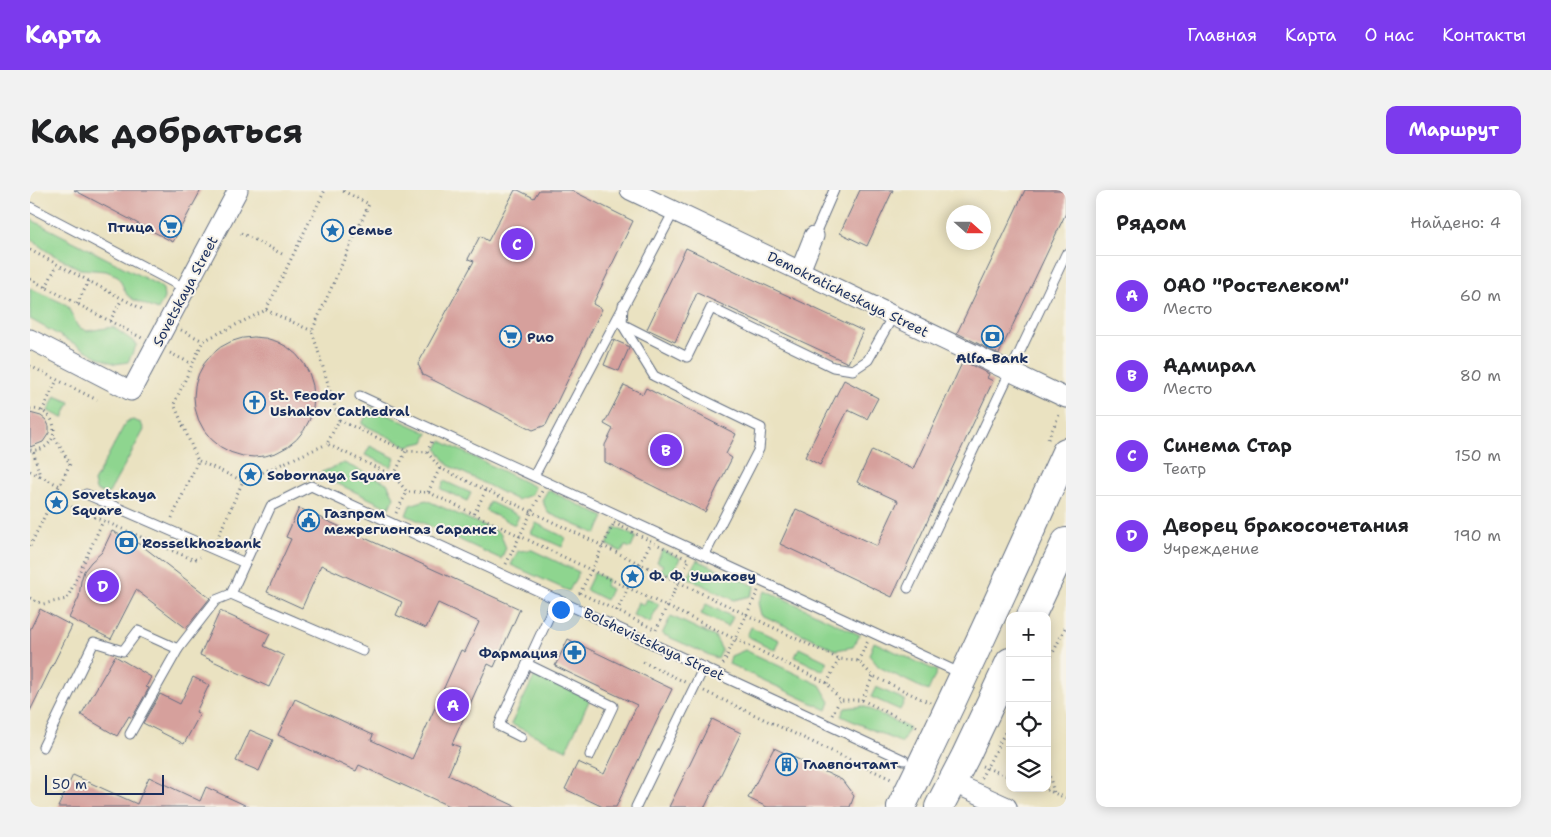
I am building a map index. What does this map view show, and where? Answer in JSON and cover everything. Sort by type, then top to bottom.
[{"type":"main road","points":[[909,781],[934,740],[1066,452]]},
{"type":"main road","points":[[1033,612],[1066,542]]},
{"type":"main road","points":[[939,807],[963,787],[1006,673]]},
{"type":"main road","name":"Bolshevistskaya Street","points":[[909,781],[963,787]]},
{"type":"street","name":"Sovetskaya Street","points":[[30,339],[131,391],[238,190]]},
{"type":"street","name":"Demokraticheskaya Street","points":[[630,190],[1066,398]]},
{"type":"street","points":[[800,271],[814,236]]},
{"type":"street","name":"Bolshevistskaya Street","points":[[963,787],[1007,807]]},
{"type":"lane","points":[[814,236],[834,190]]},
{"type":"lane","points":[[30,207],[186,289]]},
{"type":"lane","points":[[534,476],[674,211]]},
{"type":"lane","points":[[908,588],[1066,254]]},
{"type":"lane","points":[[623,305],[622,324],[654,376],[761,428],[759,449],[705,554]]},
{"type":"lane","points":[[622,324],[687,357],[711,308],[833,367],[853,370],[868,360],[892,316]]},
{"type":"lane","points":[[360,396],[965,675]]},
{"type":"lane","name":"Bolshevistskaya Street","points":[[244,563],[271,506],[311,486],[827,724],[909,781]]},
{"type":"lane","points":[[86,494],[244,563],[232,594]]},
{"type":"lane","points":[[130,734],[178,649],[216,600],[232,594],[363,651]]},
{"type":"lane","points":[[521,737],[499,726],[557,599]]},
{"type":"lane","points":[[42,747],[94,642],[123,651],[138,631],[178,649]]},
{"type":"lane","points":[[527,664],[613,706],[590,755]]},
{"type":"lane","points":[[636,807],[704,667]]},
{"type":"path","points":[[244,481],[198,461],[174,404],[203,340],[266,310],[325,190]]},
{"type":"path","points":[[53,499],[194,560],[212,549],[244,481],[327,444],[338,420],[312,331],[370,204],[341,190]]},
{"type":"path","points":[[241,233],[284,255]]},
{"type":"path","points":[[30,250],[144,310]]},
{"type":"path","points":[[46,287],[57,265]]},
{"type":"path","points":[[30,279],[192,364]]},
{"type":"path","points":[[77,304],[89,281]]},
{"type":"path","points":[[110,321],[122,299]]},
{"type":"path","points":[[266,310],[312,331]]},
{"type":"path","points":[[179,329],[203,340]]},
{"type":"path","points":[[30,366],[97,400]]},
{"type":"path","points":[[30,372],[37,370]]},
{"type":"path","points":[[42,411],[58,380]]},
{"type":"path","points":[[30,409],[42,411],[51,419],[54,425],[53,437],[50,442],[45,447],[32,450],[40,476]]},
{"type":"path","points":[[338,420],[406,451],[427,452],[440,468],[839,659],[858,661],[873,676],[931,703]]},
{"type":"path","points":[[30,546],[70,464],[53,437]]},
{"type":"path","points":[[327,444],[394,476],[407,492]]},
{"type":"path","points":[[394,476],[406,451]]},
{"type":"path","points":[[159,545],[198,461]]},
{"type":"path","points":[[428,492],[440,468]]},
{"type":"path","points":[[30,470],[60,486]]},
{"type":"path","points":[[502,574],[546,481]]},
{"type":"path","points":[[474,514],[486,490]]},
{"type":"path","points":[[407,492],[428,492],[667,606],[827,683],[840,700]]},
{"type":"path","points":[[392,523],[407,492]]},
{"type":"path","points":[[30,598],[43,604],[67,599],[103,521]]},
{"type":"path","points":[[614,523],[651,541],[689,560],[656,630],[580,593],[614,523]]},
{"type":"path","points":[[640,564],[651,541]]},
{"type":"path","points":[[718,674],[763,581]]},
{"type":"path","points":[[617,611],[628,588]]},
{"type":"path","points":[[1051,657],[1066,626]]},
{"type":"path","points":[[858,661],[872,632]]},
{"type":"path","points":[[827,683],[839,659]]},
{"type":"path","points":[[643,662],[695,687],[909,781]]},
{"type":"path","points":[[862,700],[873,676]]},
{"type":"path","points":[[827,724],[840,700]]},
{"type":"path","points":[[840,700],[862,700],[919,728],[934,740]]},
{"type":"path","points":[[963,787],[1006,728]]},
{"type":"path","points":[[1051,782],[1054,793]]},
{"type":"path","points":[[1051,792],[1066,798]]},
{"type":"green space","points":[[30,219],[158,285],[163,289],[164,298],[158,310],[127,295],[118,276],[106,271],[80,269],[48,252],[30,239]]},
{"type":"green space","points":[[30,288],[67,305],[78,327],[87,331],[113,327],[137,344],[128,362],[115,364],[98,357],[30,319]]},
{"type":"green space","points":[[55,396],[70,402],[63,418],[48,411]]},
{"type":"green space","points":[[370,407],[428,433],[424,442],[407,446],[362,424]]},
{"type":"green space","points":[[133,420],[141,423],[144,430],[109,493],[105,494],[96,490],[94,482],[126,422]]},
{"type":"green space","points":[[441,441],[535,487],[531,495],[517,500],[448,465],[437,449]]},
{"type":"green space","points":[[370,446],[395,458],[391,467],[365,455]]},
{"type":"green space","points":[[344,463],[387,483],[394,497],[389,508],[317,474]]},
{"type":"green space","points":[[444,481],[471,493],[467,501],[441,489]]},
{"type":"green space","points":[[548,490],[604,517],[596,534],[548,513],[542,500]]},
{"type":"green space","points":[[426,500],[500,533],[506,548],[501,559],[406,515],[410,505]]},
{"type":"green space","points":[[490,502],[519,516],[515,525],[486,511]]},
{"type":"green space","points":[[536,523],[566,538],[562,547],[531,533]]},
{"type":"green space","points":[[615,527],[636,537],[631,548],[625,546],[622,552],[607,545]]},
{"type":"green space","points":[[532,550],[579,572],[569,591],[511,565],[518,551]]},
{"type":"green space","points":[[662,550],[680,558],[672,576],[660,570],[663,565],[657,562]]},
{"type":"green space","points":[[697,560],[755,586],[750,596],[734,600],[688,578]]},
{"type":"green space","points":[[594,573],[608,580],[605,586],[611,589],[606,600],[586,590]]},
{"type":"green space","points":[[766,590],[860,635],[853,647],[836,650],[762,615],[759,603]]},
{"type":"green space","points":[[647,599],[659,604],[650,623],[633,615],[638,602],[644,605]]},
{"type":"green space","points":[[706,604],[733,617],[728,627],[701,614]]},
{"type":"green space","points":[[671,616],[715,637],[722,650],[718,659],[662,634]]},
{"type":"green space","points":[[751,627],[779,640],[775,650],[747,636]]},
{"type":"green space","points":[[874,642],[937,671],[928,691],[879,667],[869,655]]},
{"type":"green space","points":[[799,648],[828,662],[823,671],[795,657]]},
{"type":"green space","points":[[745,650],[820,685],[830,702],[827,710],[729,664],[731,656]]},
{"type":"green space","points":[[536,673],[590,699],[566,750],[511,724]]},
{"type":"green space","points":[[876,687],[905,700],[900,710],[871,697]]},
{"type":"green space","points":[[863,706],[909,728],[902,743],[841,716],[845,708]]},
{"type":"building","points":[[74,190],[201,190],[173,242]]},
{"type":"building","name":"Рио","points":[[515,190],[534,198],[539,190],[571,190],[633,221],[593,304],[602,309],[546,425],[533,430],[423,375],[418,364],[474,261],[468,259],[480,236],[488,241]]},
{"type":"building","points":[[860,190],[893,190],[867,246],[840,233]]},
{"type":"building","points":[[1025,190],[1066,190],[1066,213],[999,354],[957,333]]},
{"type":"building","points":[[686,248],[863,331],[848,363],[697,293],[675,342],[647,329]]},
{"type":"building","name":"St. Feodor Ushakov Cathedral","points":[[254,337],[266,338],[277,342],[287,347],[296,355],[304,364],[309,374],[313,385],[313,409],[309,420],[304,430],[296,439],[287,447],[277,452],[266,456],[254,457],[242,456],[231,452],[221,447],[212,439],[204,430],[199,420],[195,409],[194,397],[195,385],[199,374],[204,364],[212,355],[221,347],[231,342],[242,338]]},
{"type":"building","points":[[614,340],[629,348],[619,371],[604,365]]},
{"type":"building","points":[[963,361],[989,374],[987,378],[993,381],[892,597],[780,544],[796,509],[877,546],[898,501],[857,482],[872,450],[913,469]]},
{"type":"building","points":[[844,380],[878,398],[867,419],[848,410],[820,465],[805,457]]},
{"type":"building","points":[[624,385],[643,394],[646,388],[736,434],[726,454],[732,458],[705,512],[605,462],[605,445],[613,429],[604,424]]},
{"type":"building","points":[[30,413],[41,416],[46,420],[49,426],[49,433],[43,442],[30,447]]},
{"type":"building","points":[[299,508],[520,609],[494,667],[488,664],[452,744],[460,747],[448,775],[517,807],[451,807],[359,765],[356,771],[278,735],[295,699],[373,735],[371,740],[412,759],[461,650],[465,652],[479,622],[438,603],[426,628],[396,615],[402,602],[321,565],[302,608],[267,592],[291,539],[286,537]]},
{"type":"building","points":[[112,531],[141,545],[210,598],[186,628],[136,590],[111,639],[69,618],[79,597],[84,571],[102,552]]},
{"type":"building","points":[[40,609],[72,626],[30,711],[30,630]]},
{"type":"building","points":[[220,611],[270,634],[264,646],[284,656],[269,687],[200,655]]},
{"type":"building","points":[[568,639],[672,689],[616,807],[603,807],[565,789],[578,762],[604,774],[637,705],[555,666]]},
{"type":"building","points":[[115,656],[151,677],[146,687],[149,688],[132,718],[129,716],[117,736],[81,715]]},
{"type":"building","points":[[193,677],[209,685],[196,712],[200,714],[184,744],[143,723],[160,694],[180,704]]},
{"type":"building","points":[[712,719],[741,733],[705,807],[669,807]]},
{"type":"building","points":[[250,730],[273,740],[259,771],[236,761]]},
{"type":"building","name":"Главпочтамт","points":[[774,748],[842,780],[854,796],[850,807],[767,807],[748,798]]},
{"type":"building","points":[[73,775],[137,804],[149,777],[200,801],[206,787],[249,807],[58,807]]},
{"type":"place","name":"Птица","points":[[170,227]]},
{"type":"place","name":"Семье","points":[[332,230]]},
{"type":"place","name":"Синема Стар","points":[[517,244]]},
{"type":"place","name":"Alfa-Bank","points":[[992,336]]},
{"type":"place","name":"Рио","points":[[511,337]]},
{"type":"place","name":"St. Feodor Ushakov Cathedral","points":[[254,403]]},
{"type":"place","name":"Адмирал","points":[[666,450]]},
{"type":"place","name":"Sobornaya Square","points":[[251,475]]},
{"type":"place","name":"Sovetskaya Square","points":[[56,502]]},
{"type":"place","name":"Газпром межрегионгаз Саранск","points":[[308,521]]},
{"type":"place","name":"Rosselkhozbank","points":[[126,543]]},
{"type":"place","name":"Ф. Ф. Ушакову","points":[[633,576]]},
{"type":"place","name":"Дворец бракосочетания","points":[[103,586]]},
{"type":"place","name":"Фармация","points":[[574,653]]},
{"type":"place","name":"ОАО \"Ростелеком\"","points":[[453,705]]},
{"type":"place","name":"Главпочтамт","points":[[787,764]]}]
